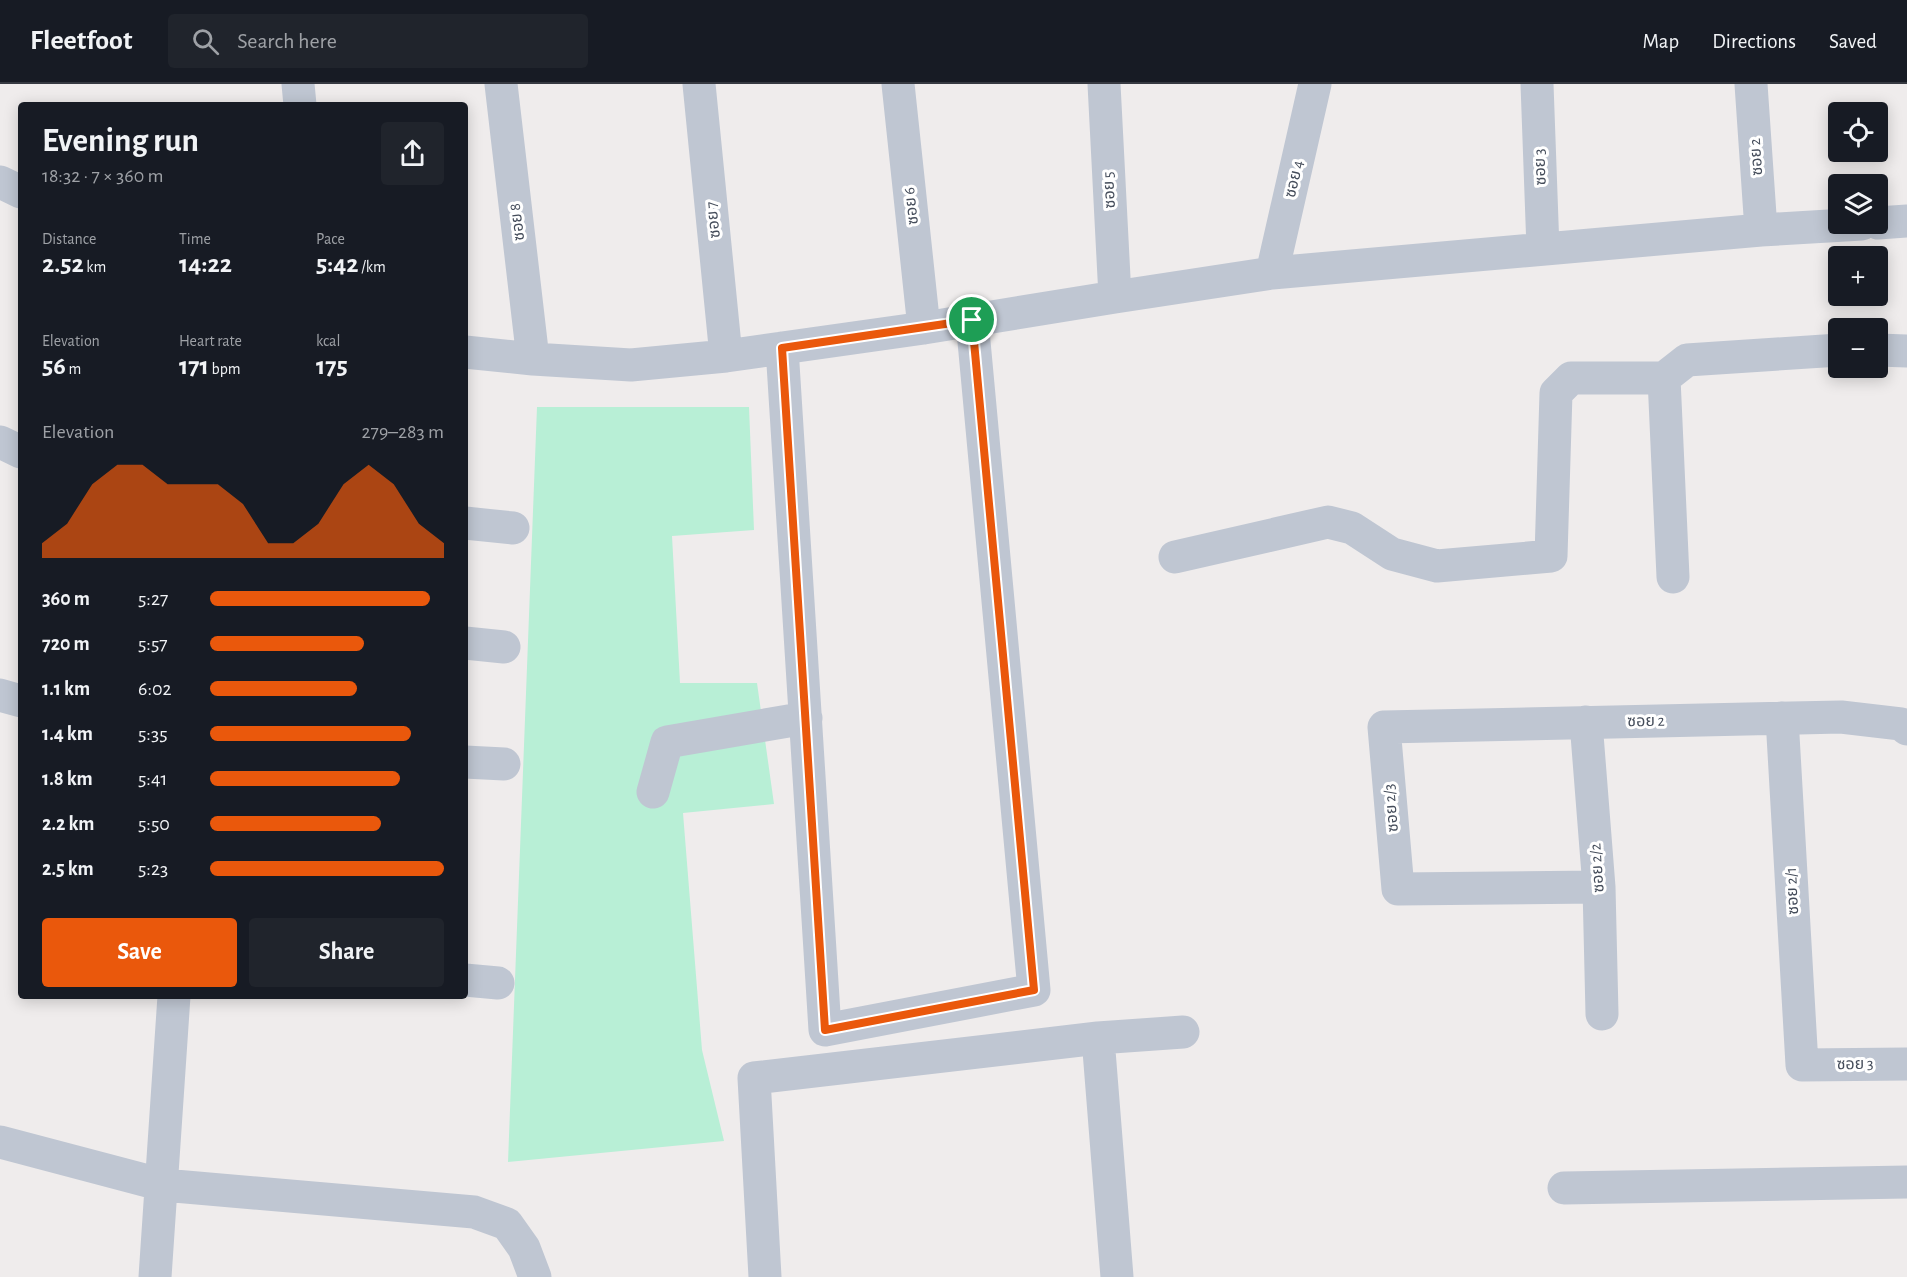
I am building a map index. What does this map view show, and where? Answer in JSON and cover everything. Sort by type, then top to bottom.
[{"type":"street","points":[[298,84],[300,102]]},
{"type":"street","name":"ซอย 8","points":[[501,84],[533,359]]},
{"type":"street","name":"ซอย 7","points":[[699,84],[726,356]]},
{"type":"street","name":"ซอย 6","points":[[898,84],[924,328]]},
{"type":"street","name":"ซอย 5","points":[[1104,84],[1115,297]]},
{"type":"street","name":"ซอย 4","points":[[1272,273],[1315,84]]},
{"type":"street","name":"ซอย 3","points":[[1537,84],[1543,249]]},
{"type":"street","name":"ซอย 2","points":[[1751,84],[1761,230]]},
{"type":"street","points":[[0,182],[18,191]]},
{"type":"street","points":[[1888,222],[1907,221]]},
{"type":"street","points":[[468,352],[631,365],[726,356],[924,328],[1272,273],[1828,226]]},
{"type":"street","points":[[782,348],[825,1030],[1034,990],[972,320]]},
{"type":"street","points":[[1888,350],[1907,351]]},
{"type":"street","points":[[1175,557],[1328,522],[1352,528],[1392,554],[1437,566],[1551,556],[1556,393],[1571,378],[1664,378],[1687,360],[1828,351]]},
{"type":"street","points":[[1664,378],[1673,577]]},
{"type":"street","points":[[0,442],[18,451]]},
{"type":"street","points":[[468,523],[513,528]]},
{"type":"street","points":[[468,643],[504,647]]},
{"type":"street","points":[[0,695],[18,700]]},
{"type":"street","name":"ซอย 2","points":[[1384,727],[1841,717],[1901,724],[1907,729]]},
{"type":"street","points":[[653,792],[668,742],[806,718]]},
{"type":"street","name":"ซอย 2/1","points":[[1782,718],[1802,1065]]},
{"type":"street","name":"ซอย 2/2","points":[[1586,722],[1599,887],[1602,1014]]},
{"type":"street","name":"ซอย 2/3","points":[[1384,727],[1398,889],[1599,887]]},
{"type":"street","points":[[468,762],[504,764]]},
{"type":"street","points":[[468,980],[498,983]]},
{"type":"street","points":[[155,1277],[174,999]]},
{"type":"street","points":[[765,1277],[754,1078],[1098,1038],[1183,1032]]},
{"type":"street","points":[[1098,1038],[1118,1277]]},
{"type":"street","name":"ซอย 3","points":[[1802,1065],[1907,1064]]},
{"type":"street","points":[[0,1143],[163,1185],[474,1212],[507,1224],[524,1248],[535,1277]]},
{"type":"street","points":[[1564,1188],[1907,1182]]},
{"type":"green space","points":[[537,407],[749,407],[754,530],[672,536],[680,683],[757,683],[774,804],[683,813],[702,1050],[724,1141],[508,1162]]},
{"type":"route","points":[[972,320],[1034,990],[825,1030],[782,348],[972,320]]}]
